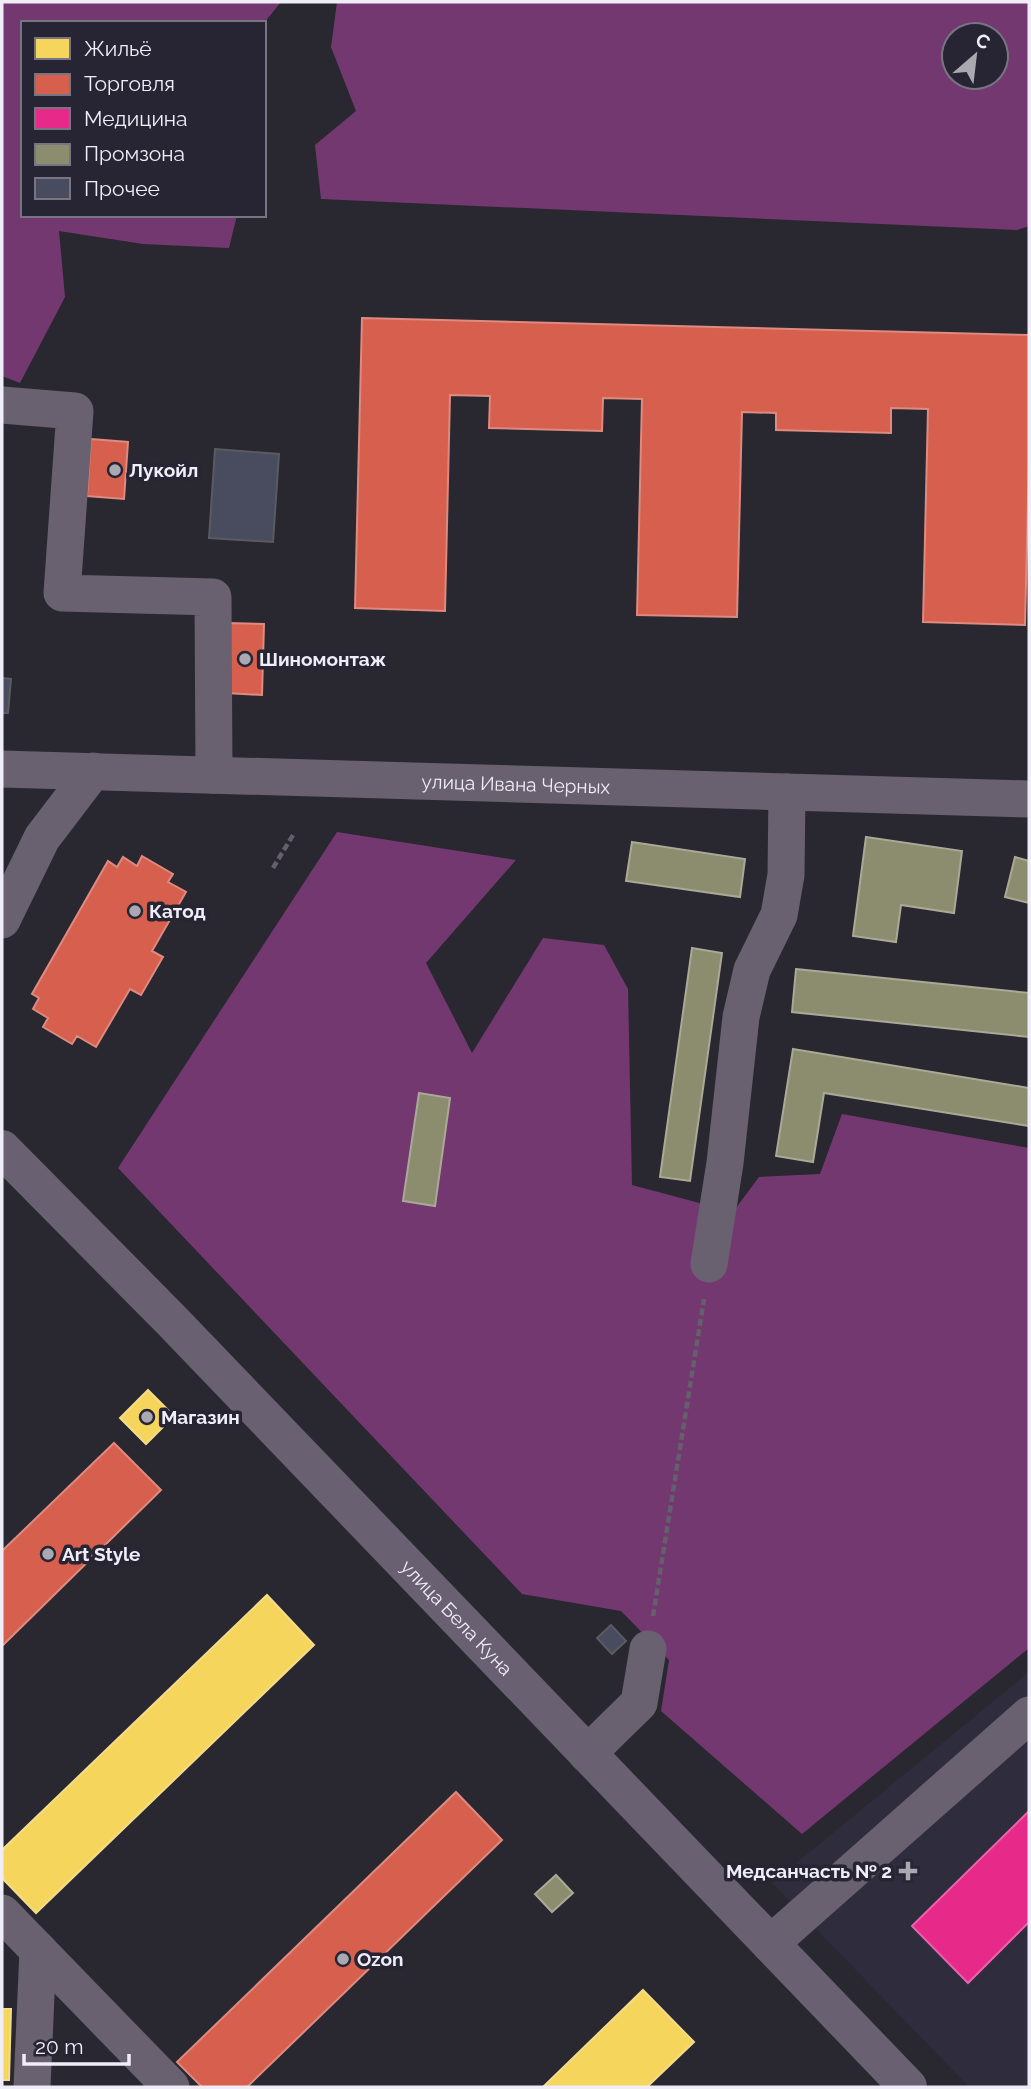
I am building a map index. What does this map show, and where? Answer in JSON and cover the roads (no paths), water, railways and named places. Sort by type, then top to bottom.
[{"type":"main road","name":"улица Бела Куна","points":[[2,1149],[908,2087]]},
{"type":"street","points":[[2,405],[75,411],[62,593],[212,597],[214,775]]},
{"type":"street","name":"улица Ивана Черных","points":[[2,769],[1029,799]]},
{"type":"street","points":[[2,920],[42,838],[93,771]]},
{"type":"street","points":[[709,1264],[725,1163],[741,1017],[752,970],[779,915],[786,875],[787,792]]},
{"type":"street","points":[[587,1754],[639,1703],[648,1649]]},
{"type":"street","points":[[770,1944],[1029,1715]]},
{"type":"street","points":[[2,1913],[171,2087]]},
{"type":"street","points":[[32,2087],[38,1950]]},
{"type":"place","name":"Лукойл","points":[[115,470]]},
{"type":"place","name":"Шиномонтаж","points":[[245,659]]},
{"type":"place","name":"Катод","points":[[135,911]]},
{"type":"place","name":"Магазин","points":[[147,1417]]},
{"type":"place","name":"Art Style","points":[[48,1554]]},
{"type":"place","name":"Медсанчасть № 2","points":[[908,1871]]},
{"type":"place","name":"Ozon","points":[[343,1959]]}]
